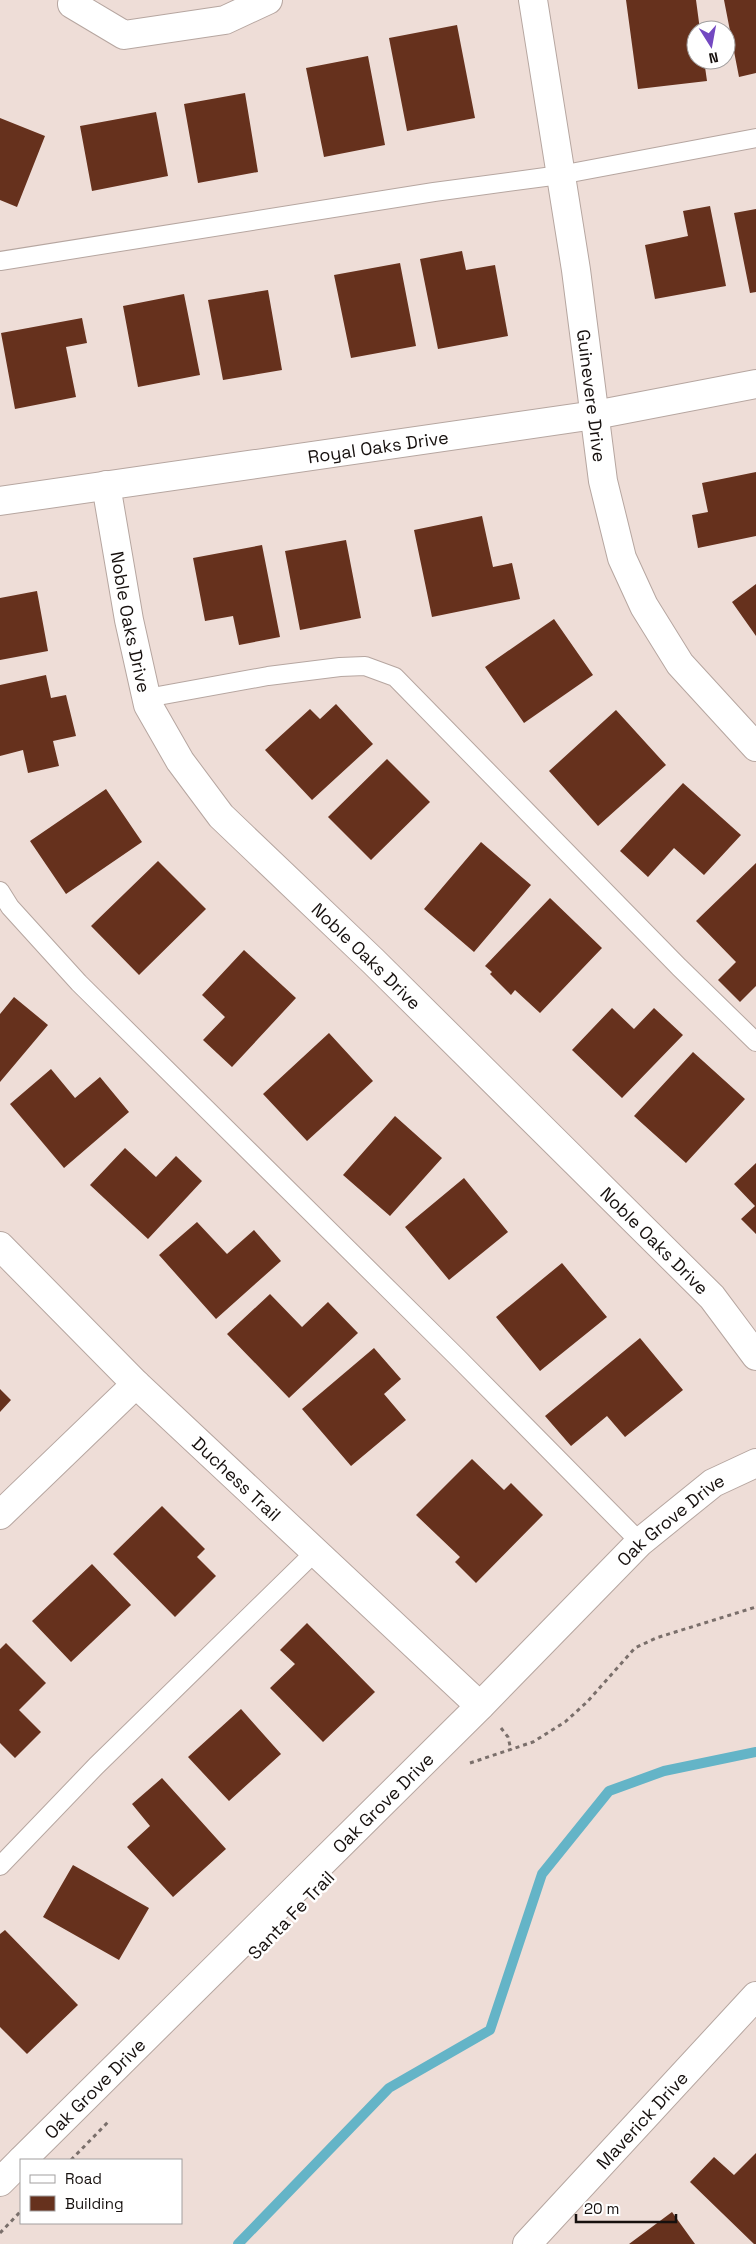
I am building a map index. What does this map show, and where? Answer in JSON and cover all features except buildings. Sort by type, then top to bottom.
[{"type":"street","points":[[72,4],[124,34],[224,20],[268,0]]},
{"type":"street","name":"Guinevere Drive","points":[[533,0],[576,270],[603,481],[622,558],[644,606],[680,664],[756,747]]},
{"type":"street","name":"Royal Oaks Drive","points":[[0,501],[595,415],[756,384]]},
{"type":"street","name":"Noble Oaks Drive","points":[[106,485],[129,620],[148,704],[180,761],[221,816],[373,961],[712,1297],[756,1356]]},
{"type":"street","name":"Duchess Trail","points":[[0,1246],[136,1384],[480,1706]]},
{"type":"street","points":[[0,1515],[136,1384]]},
{"type":"street","name":"Oak Grove Drive","points":[[24,2159],[480,1706],[640,1542],[713,1483],[756,1463]]},
{"type":"street","name":"Maverick Drive","points":[[527,2244],[756,1996]]},
{"type":"street","name":"Oak Grove Drive","points":[[0,2182],[20,2163]]},
{"type":"lane","points":[[0,261],[434,192],[560,175],[756,138]]},
{"type":"lane","points":[[147,698],[268,676],[340,667],[365,666],[395,677],[679,967],[756,1042]]},
{"type":"lane","points":[[0,891],[10,906],[79,983],[445,1344],[640,1542]]},
{"type":"lane","points":[[0,1866],[110,1753],[315,1552]]},
{"type":"path","points":[[465,1766],[471,1762],[533,1742],[565,1722],[587,1702],[635,1648],[656,1638],[756,1606]]},
{"type":"path","points":[[72,2159],[112,2118]]},
{"type":"path","points":[[0,2233],[20,2212]]},
{"type":"waterway","points":[[238,2244],[389,2088],[490,2030],[542,1874],[609,1791],[664,1771],[756,1752]]}]
